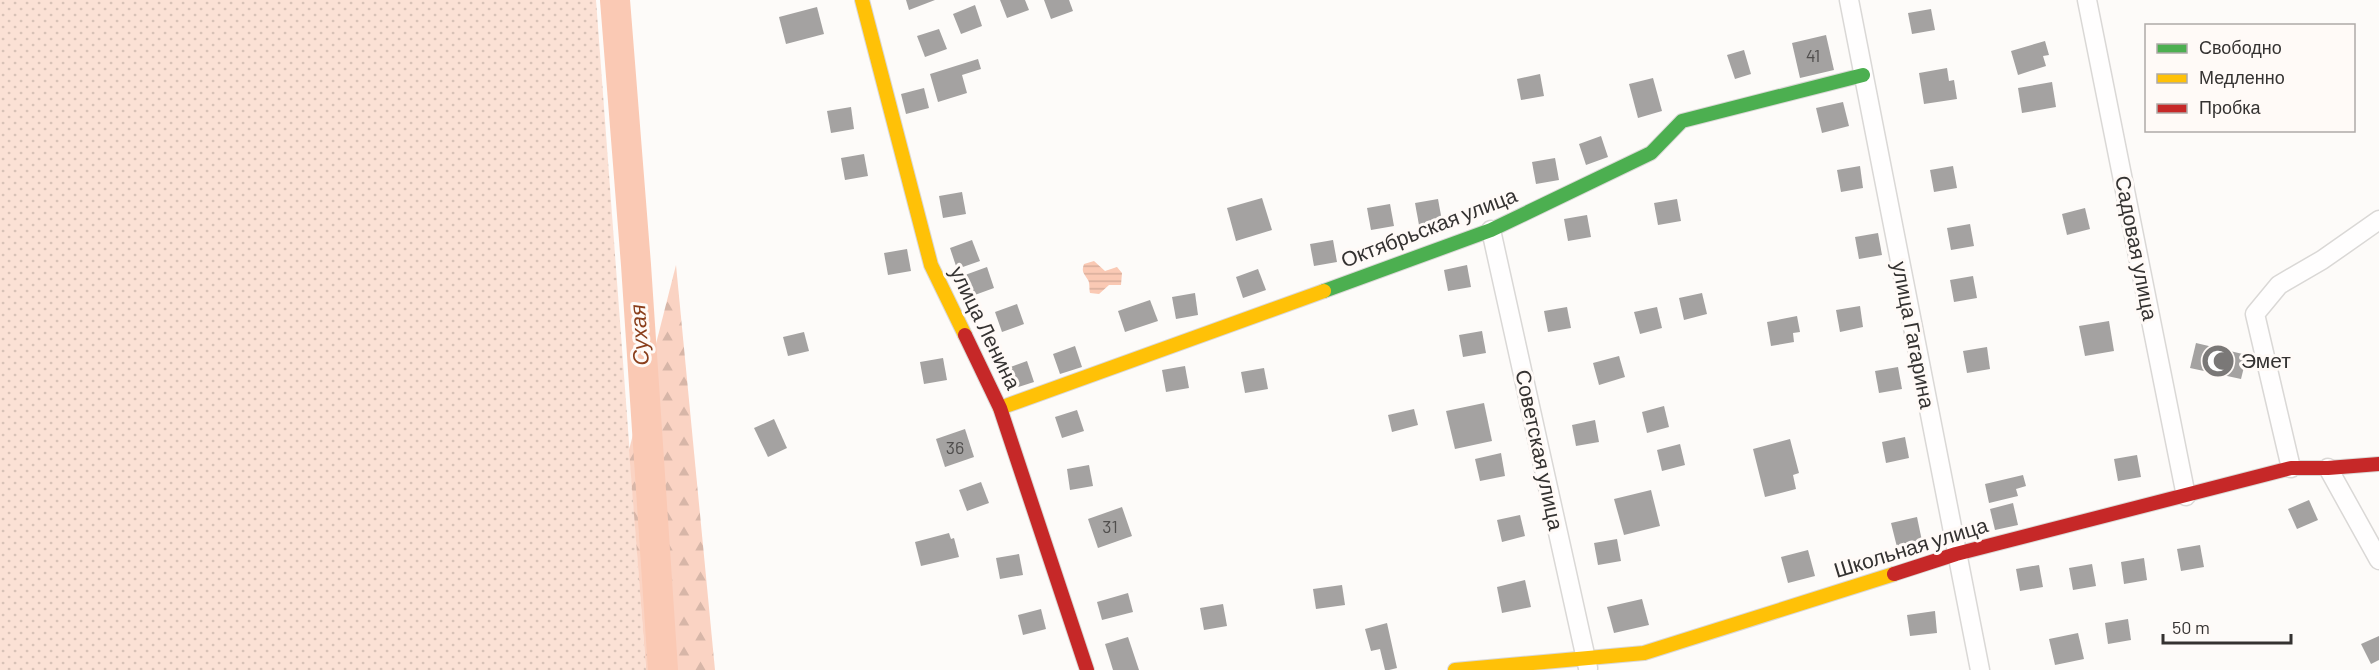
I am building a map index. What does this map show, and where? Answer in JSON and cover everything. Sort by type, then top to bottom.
[{"type":"street","name":"улица Ленина","points":[[862,0],[931,265],[1000,408],[1086,670]]},
{"type":"street","name":"улица Гагарина","points":[[1849,0],[1980,670]]},
{"type":"street","name":"Садовая улица","points":[[2087,0],[2186,496]]},
{"type":"street","name":"Октябрьская улица","points":[[1000,408],[1491,230],[1651,153],[1682,121],[1863,75]]},
{"type":"street","points":[[2290,468],[2255,314],[2279,285],[2322,260],[2379,220]]},
{"type":"street","name":"Советская улица","points":[[1491,230],[1587,664]]},
{"type":"street","name":"Школьная улица","points":[[1455,670],[1587,664],[1644,653],[1956,554],[2290,468],[2379,464]]},
{"type":"street","points":[[2328,468],[2379,560]]},
{"type":"shaded area","points":[[0,0],[596,0],[646,670],[0,670]]},
{"type":"shaded area","points":[[1094,261],[1105,271],[1117,267],[1122,273],[1121,285],[1109,285],[1099,294],[1090,293],[1089,281],[1083,269],[1084,264]]},
{"type":"green space","points":[[676,265],[715,670],[646,670],[629,450]]},
{"type":"building","points":[[906,0],[935,0],[909,10]]},
{"type":"building","points":[[1000,0],[1025,0],[1029,10],[1007,18]]},
{"type":"building","points":[[1044,0],[1069,0],[1073,11],[1051,19]]},
{"type":"building","points":[[975,5],[982,26],[961,34],[953,14]]},
{"type":"building","points":[[817,7],[824,34],[786,44],[779,17]]},
{"type":"building","points":[[1931,9],[1935,30],[1912,34],[1908,13]]},
{"type":"building","points":[[939,29],[947,49],[925,57],[917,36]]},
{"type":"building","points":[[1826,35],[1834,70],[1800,78],[1792,43]]},
{"type":"building","points":[[2045,41],[2049,55],[2043,56],[2046,66],[2018,75],[2011,51]]},
{"type":"building","points":[[1744,50],[1751,74],[1735,79],[1727,55]]},
{"type":"building","points":[[978,59],[981,69],[962,75],[967,93],[938,102],[930,74]]},
{"type":"building","points":[[1947,68],[1949,81],[1954,80],[1957,99],[1924,104],[1919,73]]},
{"type":"building","points":[[1540,74],[1544,96],[1521,100],[1517,79]]},
{"type":"building","points":[[1653,78],[1662,111],[1638,118],[1629,84]]},
{"type":"building","points":[[2052,82],[2056,107],[2022,113],[2018,88]]},
{"type":"building","points":[[924,88],[929,108],[906,114],[901,94]]},
{"type":"building","points":[[1843,102],[1849,126],[1822,133],[1816,108]]},
{"type":"building","points":[[851,107],[854,129],[831,133],[827,111]]},
{"type":"building","points":[[1601,136],[1608,157],[1586,165],[1579,144]]},
{"type":"building","points":[[864,154],[868,176],[845,180],[841,158]]},
{"type":"building","points":[[1555,158],[1559,180],[1536,184],[1532,162]]},
{"type":"building","points":[[1860,166],[1863,188],[1841,192],[1837,170]]},
{"type":"building","points":[[1953,166],[1957,188],[1934,192],[1930,170]]},
{"type":"building","points":[[962,192],[966,214],[943,218],[939,196]]},
{"type":"building","points":[[1262,198],[1272,230],[1236,241],[1227,208]]},
{"type":"building","points":[[1438,199],[1442,221],[1419,225],[1415,203]]},
{"type":"building","points":[[1677,199],[1681,221],[1658,225],[1654,203]]},
{"type":"building","points":[[1390,204],[1394,226],[1371,230],[1367,208]]},
{"type":"building","points":[[2085,208],[2090,229],[2067,235],[2062,214]]},
{"type":"building","points":[[1587,215],[1591,237],[1568,241],[1564,219]]},
{"type":"building","points":[[1970,224],[1974,246],[1951,250],[1947,228]]},
{"type":"building","points":[[1878,233],[1882,255],[1859,259],[1855,237]]},
{"type":"building","points":[[972,240],[980,261],[957,269],[950,248]]},
{"type":"building","points":[[1333,240],[1337,262],[1314,266],[1310,244]]},
{"type":"building","points":[[907,249],[911,271],[888,275],[884,253]]},
{"type":"building","points":[[1467,265],[1471,287],[1448,291],[1444,270]]},
{"type":"building","points":[[987,267],[994,288],[972,296],[965,275]]},
{"type":"building","points":[[1258,269],[1266,290],[1243,298],[1236,277]]},
{"type":"building","points":[[1973,276],[1977,298],[1954,302],[1950,280]]},
{"type":"building","points":[[1195,293],[1198,315],[1176,319],[1172,297]]},
{"type":"building","points":[[1702,293],[1707,314],[1684,320],[1679,298]]},
{"type":"building","points":[[1150,300],[1158,321],[1125,332],[1118,311]]},
{"type":"building","points":[[1017,304],[1024,324],[1002,332],[995,312]]},
{"type":"building","points":[[1860,306],[1863,327],[1840,332],[1836,310]]},
{"type":"building","points":[[1567,307],[1571,328],[1548,332],[1544,311]]},
{"type":"building","points":[[1657,307],[1662,328],[1640,334],[1634,312]]},
{"type":"building","points":[[1797,316],[1800,332],[1793,333],[1794,342],[1771,346],[1767,322]]},
{"type":"building","points":[[2109,321],[2114,351],[2085,356],[2079,326]]},
{"type":"building","points":[[1482,331],[1486,353],[1463,357],[1459,335]]},
{"type":"building","points":[[804,332],[809,351],[788,356],[783,337]]},
{"type":"building","name":"Эмет","points":[[2196,343],[2247,355],[2241,379],[2190,368]]},
{"type":"building","points":[[1075,346],[1082,367],[1060,374],[1053,354]]},
{"type":"building","points":[[1987,347],[1990,369],[1967,373],[1963,351]]},
{"type":"building","points":[[1619,356],[1625,377],[1599,385],[1593,363]]},
{"type":"building","points":[[943,358],[947,380],[924,384],[920,362]]},
{"type":"building","points":[[1027,361],[1034,382],[1012,389],[1005,369]]},
{"type":"building","points":[[1185,366],[1189,388],[1166,392],[1162,370]]},
{"type":"building","points":[[1898,367],[1902,389],[1879,393],[1875,371]]},
{"type":"building","points":[[1264,368],[1268,389],[1245,393],[1241,372]]},
{"type":"building","points":[[1484,403],[1492,441],[1455,449],[1446,411]]},
{"type":"building","points":[[1664,406],[1669,427],[1647,433],[1642,412]]},
{"type":"building","points":[[1414,409],[1418,425],[1392,432],[1388,415]]},
{"type":"building","points":[[1077,410],[1084,431],[1062,438],[1055,417]]},
{"type":"building","points":[[774,419],[787,448],[768,457],[754,428]]},
{"type":"building","points":[[1595,420],[1599,442],[1576,446],[1572,425]]},
{"type":"building","points":[[965,429],[974,457],[945,467],[936,439]]},
{"type":"building","points":[[1905,437],[1909,458],[1886,463],[1882,442]]},
{"type":"building","points":[[1790,439],[1799,473],[1793,475],[1796,489],[1765,497],[1753,449]]},
{"type":"building","points":[[1680,444],[1685,465],[1662,471],[1657,450]]},
{"type":"building","points":[[1501,453],[1505,476],[1480,481],[1475,459]]},
{"type":"building","points":[[2137,455],[2141,477],[2118,481],[2114,459]]},
{"type":"building","points":[[1089,465],[1093,486],[1070,490],[1067,469]]},
{"type":"building","points":[[2023,475],[2026,486],[2016,489],[2018,496],[1989,503],[1985,484]]},
{"type":"building","points":[[981,482],[989,503],[967,511],[959,490]]},
{"type":"building","points":[[1651,490],[1660,526],[1624,535],[1614,499]]},
{"type":"building","points":[[2309,500],[2318,520],[2297,529],[2288,509]]},
{"type":"building","points":[[2013,503],[2018,525],[1995,530],[1990,509]]},
{"type":"building","points":[[1122,507],[1132,536],[1098,548],[1088,519]]},
{"type":"building","points":[[1520,515],[1525,536],[1502,542],[1497,520]]},
{"type":"building","points":[[1917,517],[1922,541],[1897,547],[1891,523]]},
{"type":"building","points":[[949,533],[951,539],[954,538],[959,557],[921,566],[915,542]]},
{"type":"building","points":[[1617,539],[1621,561],[1598,565],[1594,543]]},
{"type":"building","points":[[2200,545],[2204,567],[2181,571],[2177,549]]},
{"type":"building","points":[[1808,550],[1815,576],[1788,583],[1781,557]]},
{"type":"building","points":[[1019,554],[1023,575],[1000,579],[996,558]]},
{"type":"building","points":[[2144,558],[2147,580],[2124,584],[2121,562]]},
{"type":"building","points":[[2092,564],[2096,586],[2073,590],[2069,568]]},
{"type":"building","points":[[2039,565],[2043,587],[2020,591],[2016,569]]},
{"type":"building","points":[[1525,580],[1531,607],[1502,613],[1497,587]]},
{"type":"building","points":[[1342,585],[1345,605],[1316,609],[1313,589]]},
{"type":"building","points":[[1128,593],[1133,612],[1102,620],[1097,602]]},
{"type":"building","points":[[1642,599],[1649,625],[1614,633],[1607,607]]},
{"type":"building","points":[[1223,604],[1227,626],[1204,630],[1200,608]]},
{"type":"building","points":[[1041,609],[1046,629],[1023,635],[1018,615]]},
{"type":"building","points":[[1935,611],[1937,633],[1910,636],[1907,615]]},
{"type":"building","points":[[2128,619],[2131,640],[2108,644],[2105,623]]},
{"type":"building","points":[[1387,623],[1397,668],[1385,670],[1380,649],[1371,651],[1365,629]]},
{"type":"building","points":[[2078,633],[2084,659],[2055,665],[2049,639]]},
{"type":"building","points":[[2379,636],[2379,660],[2371,664],[2361,644]]},
{"type":"building","points":[[1128,637],[1139,670],[1113,670],[1105,644]]},
{"type":"waterway","name":"Сухая","points":[[615,0],[636,265],[663,670]]},
{"type":"traffic: fast","points":[[1324,291],[1491,230],[1651,153],[1682,121],[1863,75]]},
{"type":"traffic: slow","points":[[862,0],[931,265],[965,335]]},
{"type":"traffic: slow","points":[[1000,408],[1324,291]]},
{"type":"traffic: slow","points":[[1455,670],[1644,653],[1894,574]]},
{"type":"traffic: jam","points":[[965,335],[1000,408],[1087,670]]},
{"type":"traffic: jam","points":[[1894,574],[1956,554],[2291,468],[2379,464]]},
{"type":"place","name":"Эмет","points":[[2218,361]]}]
